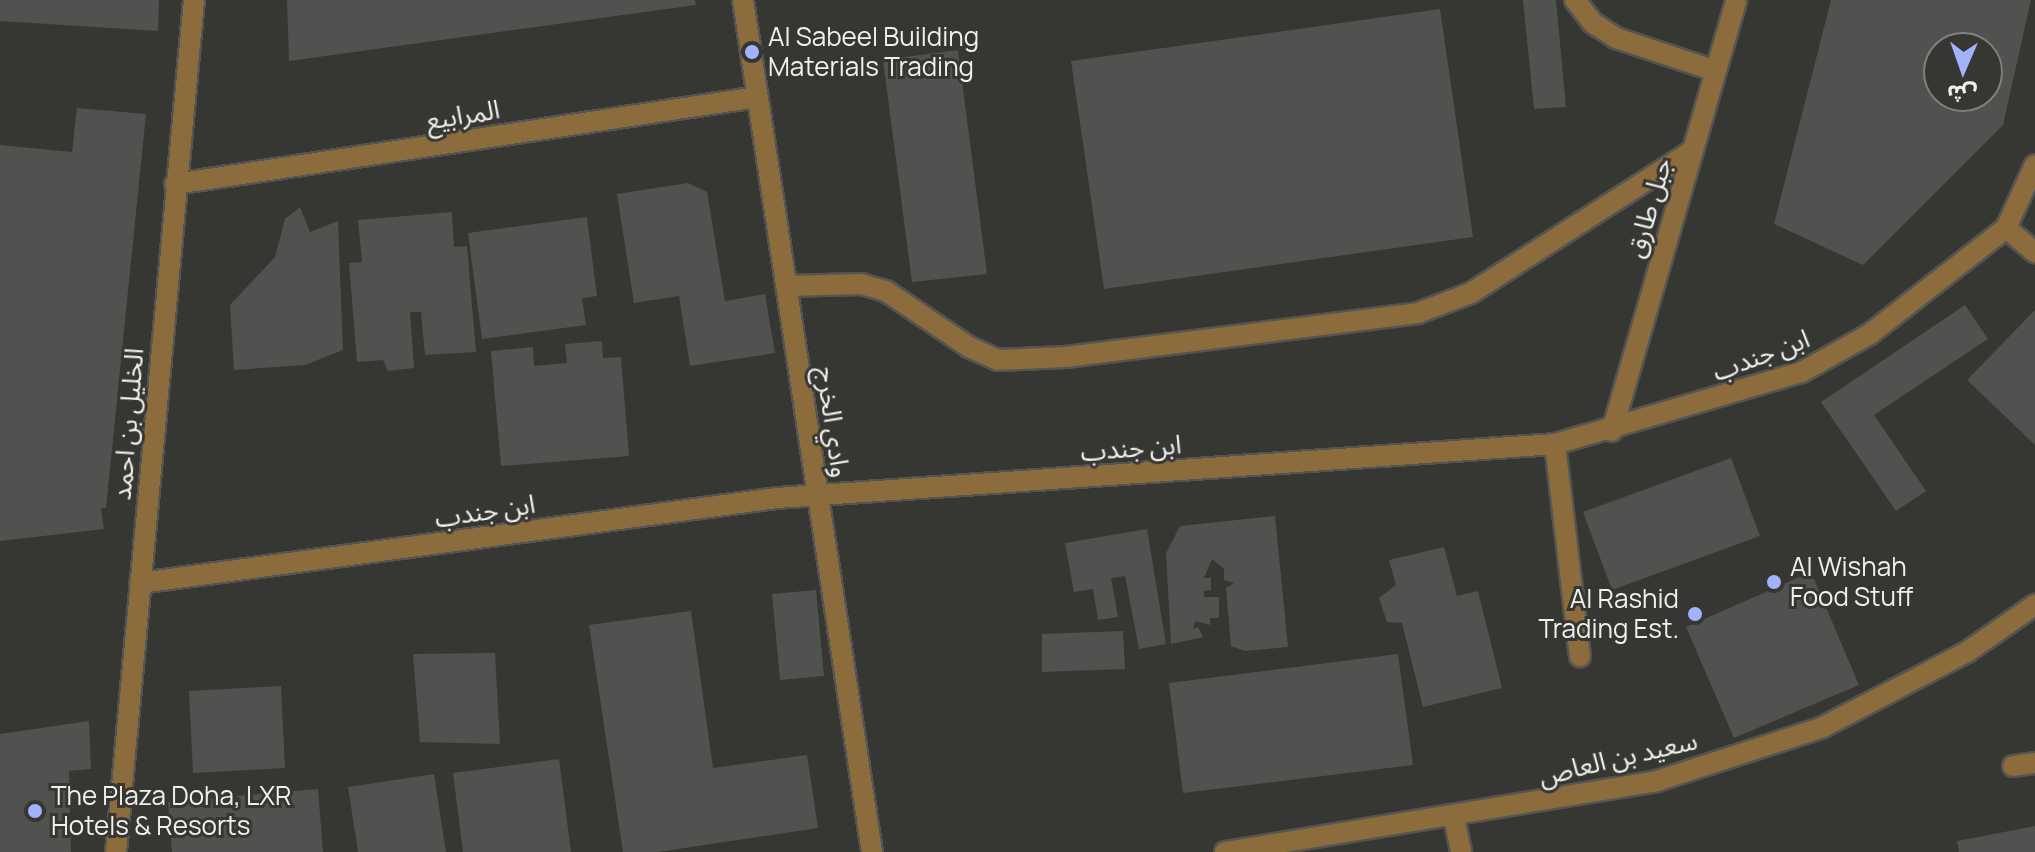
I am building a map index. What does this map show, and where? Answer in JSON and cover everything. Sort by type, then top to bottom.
[{"type":"street","name":"الخليل بن احمد","points":[[116,852],[194,0]]},
{"type":"street","name":"وادي الخرج","points":[[743,0],[872,852]]},
{"type":"street","points":[[1575,0],[1593,23],[1616,38],[1716,71]]},
{"type":"street","name":"جبل طارق","points":[[1612,431],[1736,0]]},
{"type":"street","name":"المرابيع","points":[[175,184],[758,97]]},
{"type":"street","points":[[786,286],[861,284],[886,291],[969,347],[998,360],[1066,357],[1418,313],[1471,293],[1692,151]]},
{"type":"street","name":"ابن جندب","points":[[140,583],[817,495],[1555,444],[1612,431],[1802,372],[1870,334],[2006,228],[2035,165]]},
{"type":"street","points":[[2006,228],[2035,252]]},
{"type":"street","points":[[1555,444],[1580,657]]},
{"type":"street","name":"سعيد بن العاص","points":[[1225,852],[1454,818],[1657,781],[1821,728],[1967,652],[2035,605]]},
{"type":"street","points":[[2013,766],[2035,763]]},
{"type":"street","points":[[1454,818],[1461,852]]},
{"type":"building","points":[[0,0],[159,0],[158,31],[0,21]]},
{"type":"building","points":[[287,0],[695,0],[696,5],[289,61]]},
{"type":"building","points":[[1523,0],[1556,0],[1566,107],[1534,109]]},
{"type":"building","points":[[1831,0],[2031,0],[2003,125],[1863,265],[1774,224]]},
{"type":"building","points":[[1440,9],[1473,237],[1104,289],[1071,61]]},
{"type":"building","points":[[958,50],[987,274],[912,282],[883,60]]},
{"type":"building","points":[[77,108],[146,114],[106,508],[101,508],[104,529],[0,541],[0,145],[72,152]]},
{"type":"building","points":[[688,183],[707,192],[725,301],[765,294],[775,353],[690,366],[679,296],[634,303],[617,194]]},
{"type":"building","points":[[300,207],[310,232],[338,221],[343,350],[305,365],[234,370],[230,305],[275,257],[285,219]]},
{"type":"building","points":[[452,212],[454,247],[467,246],[476,352],[425,355],[421,312],[410,312],[414,368],[388,371],[383,360],[357,362],[349,263],[362,262],[358,220]]},
{"type":"building","points":[[587,217],[597,296],[582,298],[586,325],[482,339],[468,233]]},
{"type":"building","points":[[1965,305],[1988,339],[1874,415],[1926,491],[1896,511],[1821,402]]},
{"type":"building","points":[[2035,310],[2035,445],[1967,380]]},
{"type":"building","points":[[602,341],[603,358],[621,357],[629,456],[501,466],[491,351],[533,347],[534,366],[567,363],[565,344]]},
{"type":"building","points":[[1731,458],[1760,536],[1612,590],[1583,512]]},
{"type":"building","points":[[1275,516],[1288,647],[1245,651],[1231,646],[1226,588],[1234,583],[1224,580],[1224,569],[1212,559],[1204,578],[1211,578],[1211,590],[1204,591],[1204,597],[1219,597],[1219,618],[1210,618],[1210,625],[1195,621],[1193,629],[1198,627],[1203,637],[1171,644],[1166,553],[1180,526]]},
{"type":"building","points":[[1147,529],[1166,644],[1139,649],[1125,576],[1111,578],[1118,617],[1098,620],[1093,589],[1074,592],[1065,543]]},
{"type":"building","points":[[1444,547],[1457,596],[1478,591],[1502,688],[1423,707],[1402,623],[1387,622],[1379,598],[1396,585],[1389,560]]},
{"type":"building","points":[[1811,572],[1859,685],[1734,738],[1686,627]]},
{"type":"building","points":[[816,590],[824,676],[780,680],[772,594]]},
{"type":"building","points":[[691,611],[713,768],[807,755],[818,828],[658,852],[623,852],[589,625]]},
{"type":"building","points":[[1123,631],[1125,669],[1042,672],[1042,634]]},
{"type":"building","points":[[495,653],[500,744],[420,742],[413,654]]},
{"type":"building","points":[[1398,654],[1413,765],[1183,793],[1169,683]]},
{"type":"building","points":[[281,686],[285,768],[193,773],[189,691]]},
{"type":"building","name":"The Plaza Doha, LXR Hotels & Resorts","points":[[89,721],[91,769],[69,771],[71,852],[0,852],[0,734]]},
{"type":"building","points":[[559,759],[571,852],[463,852],[453,773]]},
{"type":"building","points":[[434,774],[446,852],[358,852],[348,787]]},
{"type":"building","points":[[318,789],[323,852],[172,852],[168,802]]},
{"type":"building","points":[[2035,826],[2035,852],[1959,852],[1957,841]]},
{"type":"place","name":"Al Sabeel Building Materials Trading","points":[[752,52]]},
{"type":"place","name":"Al Wishah Food Stuff","points":[[1774,582]]},
{"type":"place","name":"Al Rashid Trading Est.","points":[[1695,614]]},
{"type":"place","name":"The Plaza Doha, LXR Hotels & Resorts","points":[[35,811]]}]
